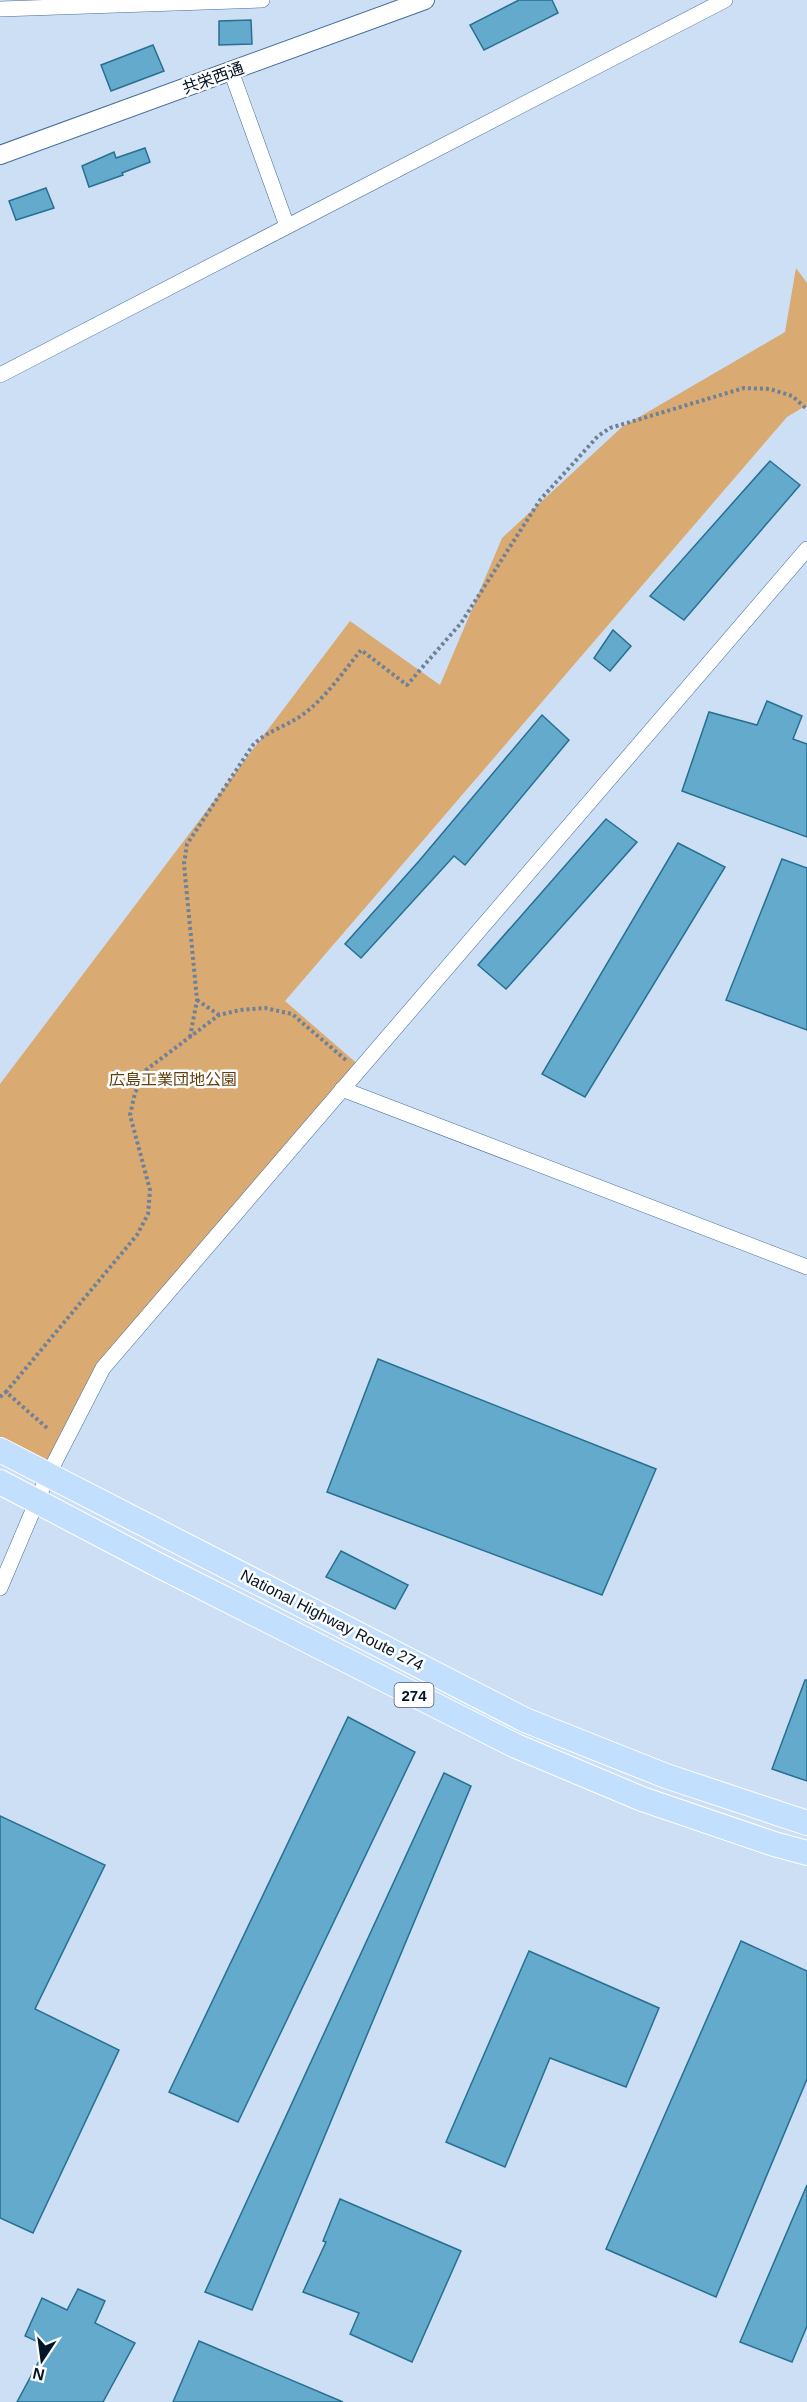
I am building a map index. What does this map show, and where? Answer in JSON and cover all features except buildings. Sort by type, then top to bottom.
[{"type":"highway","name":"National Highway Route 274","points":[[0,1450],[525,1720],[666,1776],[807,1823]]},
{"type":"highway","name":"National Highway Route 274","points":[[0,1482],[516,1746],[642,1799],[807,1853]]},
{"type":"street","points":[[0,9],[262,0]]},
{"type":"street","name":"共栄西通","points":[[0,155],[425,0]]},
{"type":"street","points":[[0,375],[725,0]]},
{"type":"street","points":[[231,71],[287,226]]},
{"type":"street","points":[[0,1588],[36,1501],[104,1368],[807,549]]},
{"type":"street","points":[[342,1089],[807,1267]]},
{"type":"path","points":[[190,1037],[197,1000],[184,864],[187,844],[253,745],[261,737],[303,714],[321,698],[362,650],[407,685],[461,623],[540,500],[598,436],[610,428],[744,388],[770,390],[792,396],[807,409]]},
{"type":"path","points":[[197,1000],[219,1015]]},
{"type":"path","points":[[0,1397],[137,1235],[148,1214],[150,1190],[130,1115],[135,1093],[147,1070],[219,1015],[265,1008],[292,1014],[358,1070]]},
{"type":"path","points":[[6,1392],[47,1428]]},
{"type":"green space","name":"広島工業団地公園","points":[[796,268],[807,283],[807,405],[787,417],[285,1001],[361,1067],[103,1368],[48,1475],[0,1450],[0,1084],[350,621],[440,685],[502,538],[622,427],[785,332]]}]
